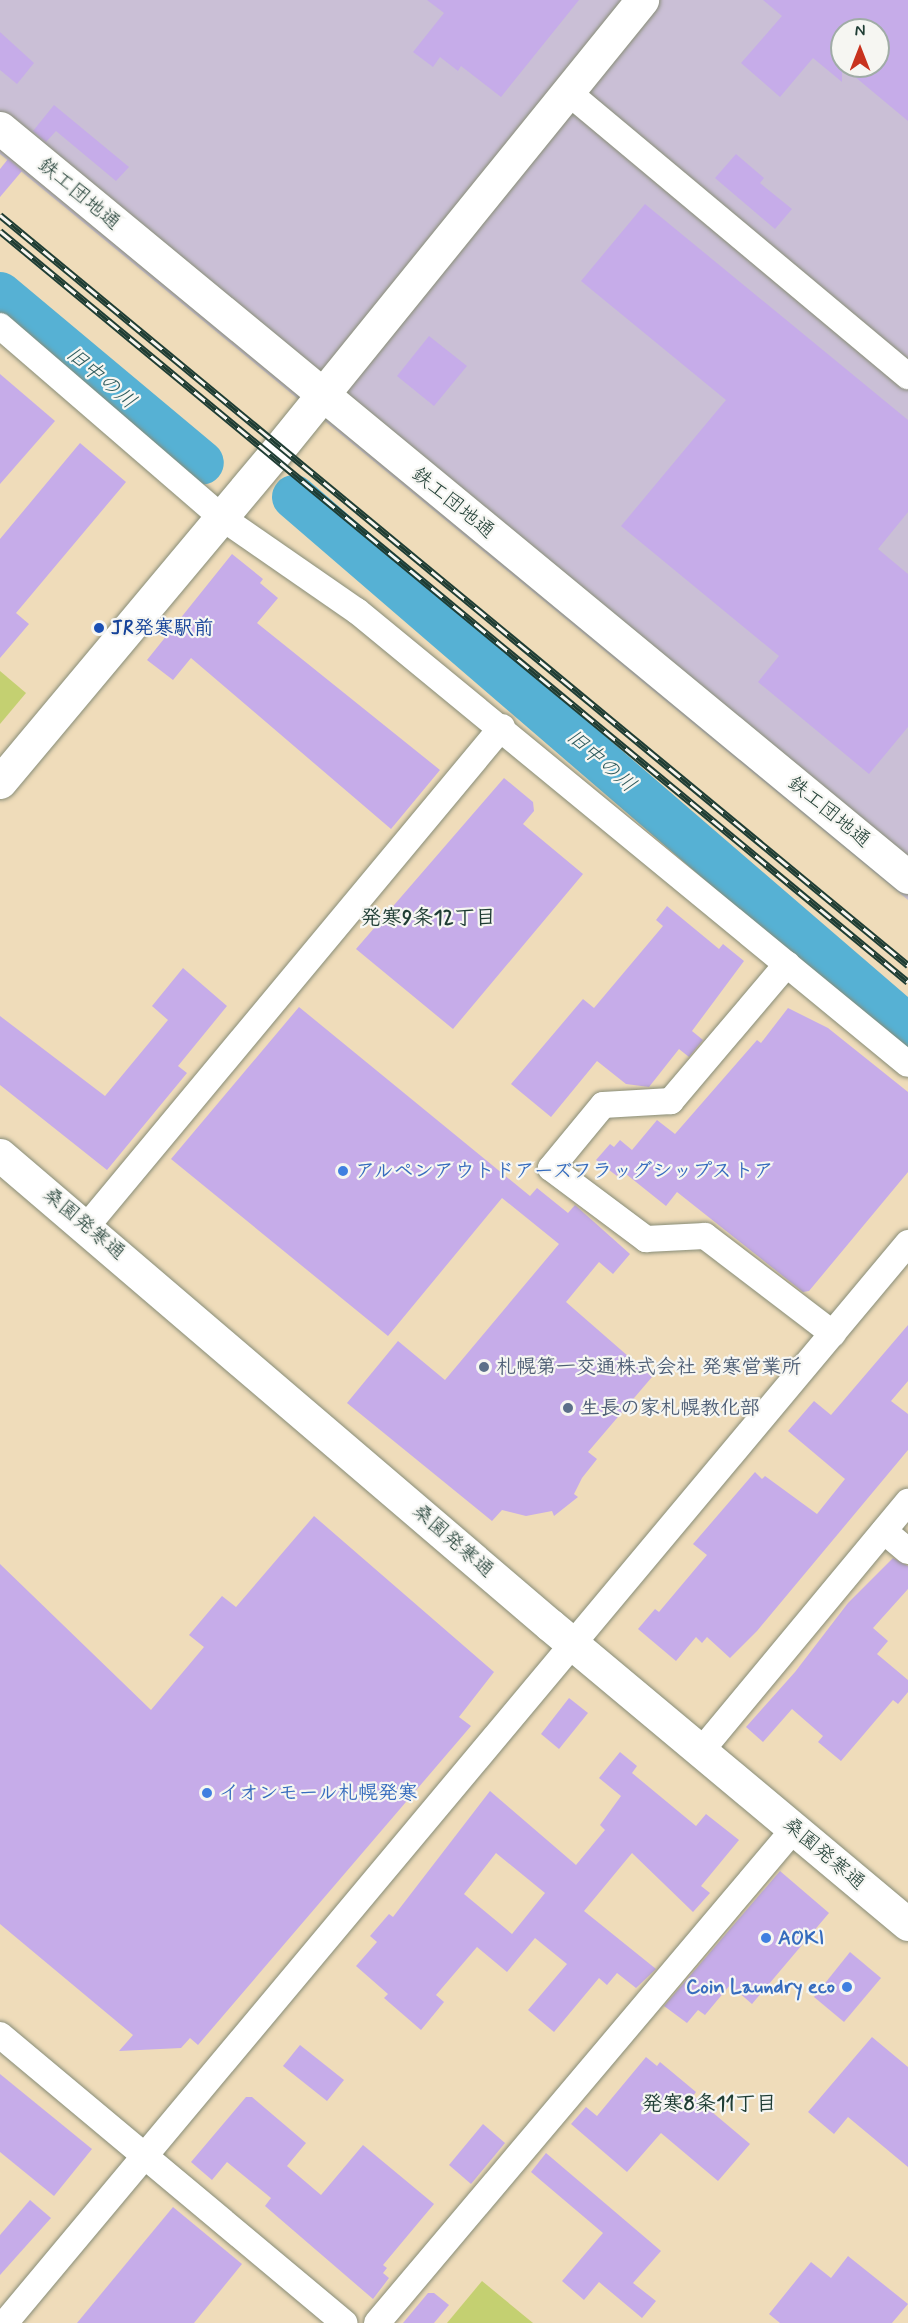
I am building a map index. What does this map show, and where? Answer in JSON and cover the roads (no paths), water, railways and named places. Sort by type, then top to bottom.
[{"type":"street","points":[[0,782],[322,396],[642,0]]},
{"type":"street","points":[[568,92],[908,376]]},
{"type":"street","name":"鉄工団地通","points":[[0,128],[322,396],[908,877]]},
{"type":"street","points":[[0,326],[221,517],[357,611],[502,727],[908,1064]]},
{"type":"street","points":[[87,1226],[502,727]]},
{"type":"street","points":[[787,964],[671,1101],[603,1105],[551,1168],[646,1239],[705,1236],[833,1334]]},
{"type":"street","name":"桑園発寒通","points":[[0,1155],[87,1226],[700,1751],[908,1924]]},
{"type":"street","points":[[5,2323],[908,1244]]},
{"type":"street","points":[[700,1751],[908,1502]]},
{"type":"street","points":[[884,1531],[908,1551]]},
{"type":"street","points":[[376,2323],[794,1828]]},
{"type":"street","points":[[0,2035],[344,2323]]},
{"type":"waterway","name":"旧中の川","points":[[0,294],[202,463]]},
{"type":"waterway","name":"旧中の川","points":[[294,497],[908,1026]]},
{"type":"railway","points":[[0,215],[908,965]]},
{"type":"railway","points":[[0,231],[908,982]]},
{"type":"place","name":"JR発寒駅前","points":[[99,628]]},
{"type":"place","name":"アルペンアウトドアーズフラッグシップストア","points":[[343,1171]]},
{"type":"place","name":"札幌第一交通株式会社 発寒営業所","points":[[484,1367]]},
{"type":"place","name":"生長の家札幌教化部","points":[[568,1408]]},
{"type":"place","name":"イオンモール札幌発寒","points":[[207,1793]]},
{"type":"place","name":"AOKI","points":[[766,1938]]},
{"type":"place","name":"Coin Laundry eco","points":[[847,1987]]},
{"type":"district","name":"発寒9条12丁目","points":[[428,918]]},
{"type":"district","name":"発寒8条11丁目","points":[[709,2104]]}]
